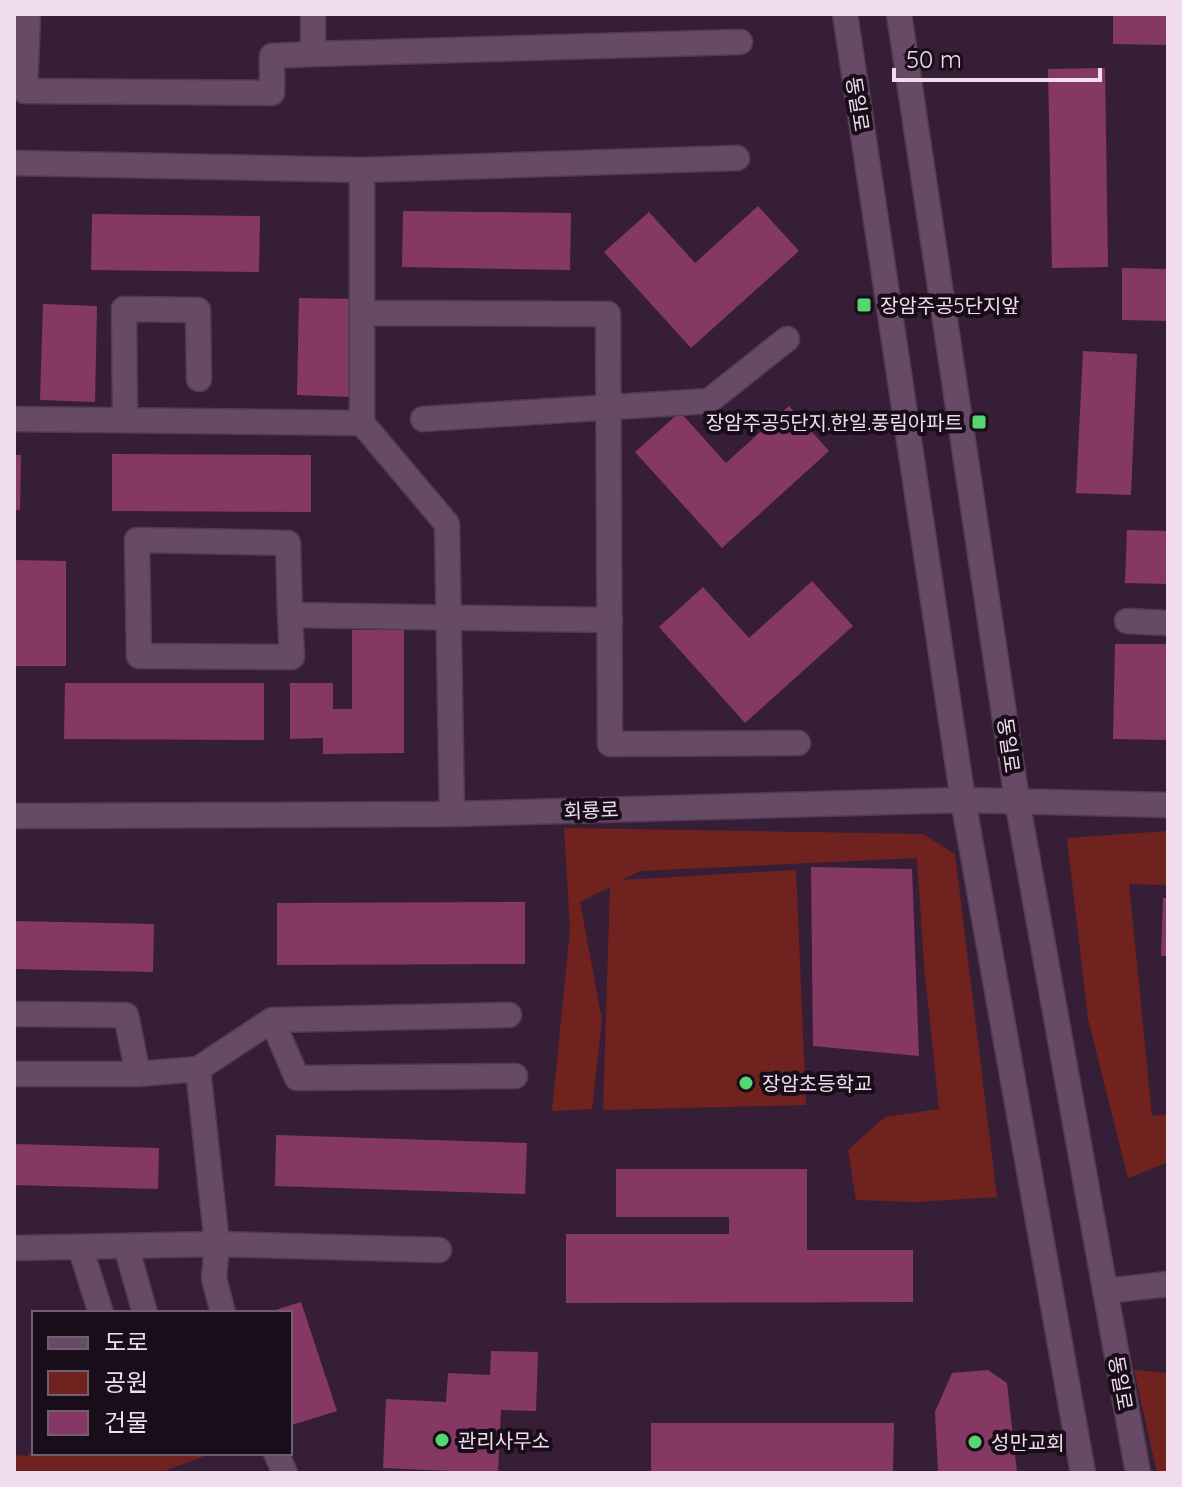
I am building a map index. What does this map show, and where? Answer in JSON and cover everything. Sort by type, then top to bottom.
[{"type":"street","points":[[28,14],[25,91],[272,93],[272,56],[740,42]]},
{"type":"street","points":[[313,14],[313,54]]},
{"type":"street","name":"동일로","points":[[845,14],[963,800],[1083,1473]]},
{"type":"street","name":"동일로","points":[[899,14],[1017,800],[1138,1473]]},
{"type":"street","points":[[14,163],[362,170],[737,158]]},
{"type":"street","points":[[362,170],[362,423],[447,524],[452,814]]},
{"type":"street","points":[[125,420],[124,309],[198,310],[199,379]]},
{"type":"street","points":[[362,313],[608,314],[610,744],[798,743]]},
{"type":"street","points":[[423,419],[709,401],[787,339]]},
{"type":"street","points":[[14,419],[362,423]]},
{"type":"street","points":[[137,540],[288,543],[290,615],[292,657],[139,656],[137,540]]},
{"type":"street","points":[[290,615],[449,620],[610,620]]},
{"type":"street","points":[[1127,621],[1168,623]]},
{"type":"street","name":"회룡로","points":[[14,816],[452,814],[963,800],[1168,805]]},
{"type":"street","points":[[14,1014],[126,1015],[138,1074]]},
{"type":"street","points":[[14,1074],[138,1074],[198,1069],[272,1020],[509,1015]]},
{"type":"street","points":[[272,1020],[297,1078],[515,1076]]},
{"type":"street","points":[[198,1069],[217,1244],[214,1278],[222,1311]]},
{"type":"street","points":[[14,1248],[217,1244],[439,1250]]},
{"type":"street","points":[[126,1246],[144,1311]]},
{"type":"street","points":[[80,1247],[100,1311]]},
{"type":"street","points":[[1105,1291],[1168,1284]]},
{"type":"green space","points":[[564,828],[923,834],[955,854],[997,1197],[915,1202],[856,1200],[848,1150],[885,1117],[939,1109],[917,858],[640,871],[622,880],[796,870],[806,1105],[603,1110],[610,887],[580,902],[602,1020],[592,1109],[552,1111],[570,929]]},
{"type":"green space","points":[[1168,831],[1168,885],[1129,884],[1152,1116],[1168,1114],[1168,1162],[1128,1178],[1088,1019],[1067,838]]},
{"type":"green space","points":[[1134,1370],[1168,1373],[1168,1473],[1157,1473]]},
{"type":"green space","points":[[32,1451],[32,1455],[208,1455],[159,1473],[14,1473],[14,1455],[27,1456]]},
{"type":"building","points":[[1113,14],[1168,14],[1168,45],[1113,44]]},
{"type":"building","points":[[1105,68],[1108,267],[1052,268],[1048,69]]},
{"type":"building","points":[[758,206],[799,251],[691,348],[604,252],[649,212],[695,263]]},
{"type":"building","points":[[403,211],[571,213],[570,270],[402,267]]},
{"type":"building","points":[[92,214],[260,216],[259,272],[91,270]]},
{"type":"building","points":[[1122,268],[1168,269],[1168,321],[1122,320]]},
{"type":"building","points":[[299,298],[354,299],[352,397],[297,395]]},
{"type":"building","points":[[43,304],[97,306],[95,402],[40,400]]},
{"type":"building","points":[[1083,351],[1137,354],[1131,495],[1076,493]]},
{"type":"building","points":[[789,406],[829,451],[722,548],[635,452],[680,412],[726,463]]},
{"type":"building","points":[[112,454],[311,455],[311,512],[112,511]]},
{"type":"building","points":[[14,455],[21,455],[20,510],[14,510]]},
{"type":"building","points":[[1127,530],[1168,531],[1168,584],[1125,583]]},
{"type":"building","points":[[14,560],[66,561],[66,666],[14,666]]},
{"type":"building","points":[[812,581],[853,626],[745,723],[659,627],[703,587],[749,638]]},
{"type":"building","points":[[352,630],[404,630],[404,753],[323,754],[323,738],[290,739],[290,683],[333,683],[333,709],[352,709]]},
{"type":"building","points":[[1115,644],[1168,644],[1168,740],[1113,739]]},
{"type":"building","points":[[65,683],[264,683],[264,740],[64,739]]},
{"type":"building","points":[[811,867],[912,869],[919,1056],[813,1046]]},
{"type":"building","points":[[1163,898],[1168,898],[1168,956],[1161,956]]},
{"type":"building","points":[[525,902],[525,964],[277,965],[277,903]]},
{"type":"building","points":[[14,921],[154,924],[153,972],[14,969]]},
{"type":"building","points":[[276,1135],[527,1143],[525,1194],[275,1186]]},
{"type":"building","points":[[14,1144],[159,1148],[158,1189],[14,1185]]},
{"type":"building","points":[[616,1169],[807,1169],[807,1250],[913,1250],[913,1302],[566,1303],[566,1234],[729,1234],[729,1217],[616,1217]]},
{"type":"building","points":[[301,1302],[337,1411],[292,1425],[292,1311],[272,1311]]},
{"type":"building","name":"관리사무소","points":[[491,1351],[538,1352],[536,1411],[501,1410],[498,1473],[383,1468],[386,1399],[446,1402],[448,1373],[490,1375]]},
{"type":"building","name":"성만교회","points":[[988,1370],[1007,1383],[1017,1473],[938,1473],[935,1412],[952,1373]]},
{"type":"building","points":[[651,1423],[894,1423],[893,1473],[651,1473]]},
{"type":"place","name":"장암주공5단지앞","points":[[864,305]]},
{"type":"place","name":"장암주공5단지.한일.풍림아파트","points":[[979,422]]},
{"type":"place","name":"장암초등학교","points":[[746,1083]]},
{"type":"place","name":"관리사무소","points":[[442,1440]]},
{"type":"place","name":"성만교회","points":[[975,1442]]}]
